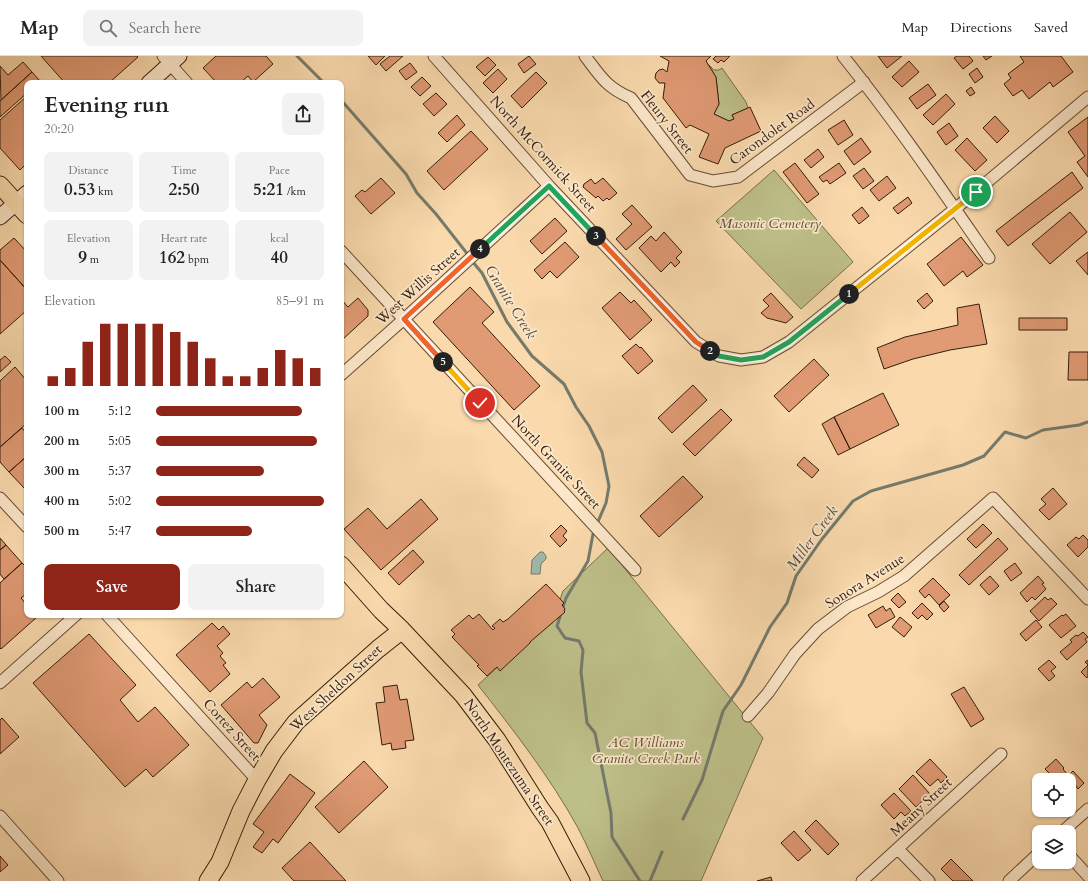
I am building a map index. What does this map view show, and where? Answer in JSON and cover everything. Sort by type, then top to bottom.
[{"type":"main road","points":[[152,80],[171,59]]},
{"type":"main road","points":[[0,185],[23,204],[0,217]]},
{"type":"main road","name":"North Montezuma Street","points":[[344,568],[381,610],[402,630],[463,695],[496,740],[550,822],[581,881]]},
{"type":"main road","name":"West Sheldon Street","points":[[208,881],[220,862],[241,811],[257,780],[274,751],[296,722],[378,649],[402,630]]},
{"type":"street","name":"North McCormick Street","points":[[434,56],[549,186],[696,342],[719,356],[741,360],[763,357],[789,342],[956,209]]},
{"type":"street","name":"Fleury Street","points":[[585,56],[606,83],[617,92],[631,98],[690,176]]},
{"type":"street","points":[[843,56],[864,82],[956,209],[989,258]]},
{"type":"street","points":[[171,59],[185,80]]},
{"type":"street","name":"Carondolet Road","points":[[690,176],[713,181],[738,177],[864,82]]},
{"type":"street","points":[[956,209],[1088,96]]},
{"type":"street","name":"West Willis Street","points":[[344,372],[549,186]]},
{"type":"street","name":"North Granite Street","points":[[344,254],[635,570]]},
{"type":"street","points":[[0,498],[24,524]]},
{"type":"street","name":"Sonora Avenue","points":[[748,716],[768,693],[795,654],[818,630],[846,607],[878,592],[904,576],[993,498],[1088,599]]},
{"type":"street","points":[[0,684],[73,618]]},
{"type":"street","name":"Cortez Street","points":[[111,618],[257,780]]},
{"type":"street","name":"Meany Street","points":[[862,881],[1001,754]]},
{"type":"street","points":[[1070,825],[1088,809]]},
{"type":"street","points":[[0,816],[58,881]]},
{"type":"street","points":[[898,849],[929,881]]},
{"type":"street","points":[[1009,881],[1032,860]]},
{"type":"street","points":[[1076,863],[1088,876]]},
{"type":"green space","points":[[708,64],[714,70],[719,70],[722,68],[746,102],[748,108],[732,115],[734,119],[729,121],[714,114],[719,104],[716,77]]},
{"type":"green space","name":"Masonic Cemetery","points":[[774,170],[853,262],[801,309],[716,221]]},
{"type":"green space","name":"AC Williams Granite Creek Park","points":[[608,548],[763,738],[701,881],[603,881],[578,828],[544,772],[478,685],[555,614],[563,591]]},
{"type":"shaded area","points":[[540,552],[543,552],[546,559],[541,564],[540,574],[531,574],[532,560]]},
{"type":"building","points":[[41,56],[138,57],[112,80],[62,80]]},
{"type":"building","points":[[216,56],[266,56],[273,64],[255,80],[251,80],[248,76],[243,80],[214,80],[203,68]]},
{"type":"building","points":[[368,56],[385,56],[376,65]]},
{"type":"building","points":[[390,56],[403,56],[386,71],[380,64]]},
{"type":"building","points":[[529,56],[536,64],[524,73],[518,64]]},
{"type":"building","points":[[660,56],[711,56],[706,61],[716,77],[719,104],[714,114],[729,121],[734,119],[732,115],[750,107],[761,131],[725,148],[718,164],[699,157],[709,134],[690,125],[686,128],[663,98],[665,83],[659,83],[655,78],[656,73],[659,70],[663,69],[667,72],[669,61]]},
{"type":"building","points":[[716,56],[730,56],[724,62],[721,60],[718,63],[713,59]]},
{"type":"building","points":[[878,56],[902,56],[887,68]]},
{"type":"building","points":[[957,56],[969,56],[973,61],[963,69],[954,58]]},
{"type":"building","points":[[983,56],[992,56],[986,60]]},
{"type":"building","points":[[1020,56],[1061,56],[1073,72],[1053,87],[1050,82],[1029,99],[1022,90],[1013,96],[1004,84],[1011,78],[1008,74],[1024,62]]},
{"type":"building","points":[[488,57],[496,65],[485,76],[476,67]]},
{"type":"building","points":[[909,61],[919,72],[902,87],[892,77]]},
{"type":"building","points":[[23,62],[32,72],[1,100],[0,66],[8,75]]},
{"type":"building","points":[[410,63],[417,72],[406,80],[399,71]]},
{"type":"building","points":[[977,68],[983,77],[975,83],[969,74]]},
{"type":"building","points":[[498,69],[507,79],[493,93],[483,83]]},
{"type":"building","points":[[32,72],[39,80],[24,80],[24,96],[0,117],[0,101]]},
{"type":"building","points":[[536,72],[547,83],[522,108],[511,96]]},
{"type":"building","points":[[422,77],[431,86],[420,96],[411,87]]},
{"type":"building","points":[[928,84],[936,95],[917,109],[909,98]]},
{"type":"building","points":[[971,87],[975,93],[970,96],[966,91]]},
{"type":"building","points":[[436,93],[447,104],[434,116],[423,104]]},
{"type":"building","points":[[946,94],[955,104],[933,125],[923,115]]},
{"type":"building","points":[[24,99],[24,166],[20,170],[0,148],[0,120]]},
{"type":"building","points":[[457,115],[465,125],[447,142],[438,133]]},
{"type":"building","points":[[995,116],[1009,131],[997,143],[983,128]]},
{"type":"building","points":[[1088,117],[1088,177],[1077,162],[1085,156],[1068,132]]},
{"type":"building","points":[[844,120],[853,135],[838,145],[828,130]]},
{"type":"building","points":[[949,123],[958,136],[946,145],[937,132]]},
{"type":"building","points":[[471,131],[488,149],[444,190],[427,171]]},
{"type":"building","points":[[861,138],[871,152],[854,165],[844,151]]},
{"type":"building","points":[[967,138],[987,160],[975,171],[955,150]]},
{"type":"building","points":[[818,149],[824,157],[811,168],[804,160]]},
{"type":"building","points":[[795,163],[819,194],[807,203],[783,172]]},
{"type":"building","points":[[839,163],[846,173],[830,184],[827,180],[823,182],[819,177]]},
{"type":"building","points":[[864,168],[874,181],[863,189],[853,176]]},
{"type":"building","points":[[1072,172],[1083,188],[1008,246],[996,231]]},
{"type":"building","points":[[887,176],[896,188],[879,201],[870,190]]},
{"type":"building","points":[[381,178],[395,193],[371,214],[355,196],[362,190],[365,192]]},
{"type":"building","points":[[603,178],[617,193],[609,200],[607,198],[603,201],[598,196],[596,198],[583,187],[584,184],[591,179],[595,184]]},
{"type":"building","points":[[908,197],[912,203],[898,214],[893,208]]},
{"type":"building","points":[[632,205],[652,227],[626,250],[616,239],[632,224],[622,214]]},
{"type":"building","points":[[862,207],[869,216],[859,224],[852,215]]},
{"type":"building","points":[[1070,212],[1087,232],[1050,264],[1032,244]]},
{"type":"building","points":[[555,218],[567,231],[542,254],[530,241]]},
{"type":"building","points":[[664,232],[682,252],[676,258],[680,262],[675,267],[671,262],[661,272],[639,248],[651,236],[656,241]]},
{"type":"building","points":[[961,237],[983,265],[967,277],[963,271],[944,286],[927,264]]},
{"type":"building","points":[[14,238],[24,249],[24,287],[0,260],[0,250]]},
{"type":"building","points":[[565,242],[579,257],[557,278],[550,271],[542,279],[534,270]]},
{"type":"building","points":[[1088,252],[1088,275],[1076,261]]},
{"type":"building","points":[[0,260],[24,287],[24,313],[0,334]]},
{"type":"building","points":[[470,287],[494,312],[482,323],[540,386],[514,410],[433,322]]},
{"type":"building","points":[[620,292],[631,303],[634,300],[652,320],[630,340],[602,308]]},
{"type":"building","points":[[771,293],[793,317],[786,323],[767,318],[761,313],[769,306],[763,300]]},
{"type":"building","points":[[927,293],[933,301],[924,309],[917,301]]},
{"type":"building","points":[[358,298],[368,310],[368,316],[344,338],[344,302],[348,307]]},
{"type":"building","points":[[979,304],[987,344],[950,350],[913,359],[884,369],[877,348],[905,337],[958,325],[957,308]]},
{"type":"building","points":[[1019,318],[1067,318],[1067,330],[1019,330]]},
{"type":"building","points":[[636,344],[640,348],[641,347],[653,361],[638,374],[622,356]]},
{"type":"building","points":[[1069,352],[1088,352],[1088,380],[1068,380]]},
{"type":"building","points":[[5,356],[11,362],[0,372],[0,360]]},
{"type":"building","points":[[814,359],[829,375],[789,412],[774,396]]},
{"type":"building","points":[[15,367],[24,378],[24,426],[0,447],[0,381]]},
{"type":"building","points":[[693,385],[707,400],[672,433],[658,418]]},
{"type":"building","points":[[883,393],[899,425],[850,449],[834,417]]},
{"type":"building","points":[[721,409],[732,420],[695,456],[683,444]]},
{"type":"building","points":[[834,417],[850,449],[838,455],[822,424]]},
{"type":"building","points":[[22,428],[24,430],[24,459],[9,472],[0,462],[0,447]]},
{"type":"building","points":[[804,457],[819,470],[812,478],[797,465]]},
{"type":"building","points":[[24,459],[24,488],[9,472]]},
{"type":"building","points":[[683,476],[703,497],[659,537],[640,516]]},
{"type":"building","points":[[1053,488],[1067,504],[1049,520],[1039,510],[1046,504],[1041,499]]},
{"type":"building","points":[[421,499],[438,519],[381,570],[344,529],[368,508],[387,529]]},
{"type":"building","points":[[983,524],[992,533],[976,548],[967,539]]},
{"type":"building","points":[[561,525],[567,531],[563,536],[567,540],[560,547],[550,536]]},
{"type":"building","points":[[1083,535],[1088,540],[1088,547],[1078,557],[1067,545],[1076,537],[1079,539]]},
{"type":"building","points":[[0,538],[6,545],[0,550]]},
{"type":"building","points":[[998,538],[1008,549],[969,585],[959,575]]},
{"type":"building","points":[[6,545],[22,563],[4,579],[0,574],[0,550]]},
{"type":"building","points":[[413,550],[424,562],[399,585],[388,573]]},
{"type":"building","points":[[22,563],[24,565],[24,596],[21,598],[24,602],[24,618],[36,618],[1,649],[0,648],[0,583]]},
{"type":"building","points":[[1015,563],[1022,573],[1011,581],[1004,571]]},
{"type":"building","points":[[990,576],[999,586],[989,595],[980,585]]},
{"type":"building","points":[[1038,576],[1044,583],[1042,584],[1046,589],[1035,600],[1032,597],[1027,602],[1020,593]]},
{"type":"building","points":[[933,578],[950,595],[939,605],[929,594],[925,598],[919,591]]},
{"type":"building","points":[[546,584],[564,603],[562,605],[565,612],[530,642],[500,671],[497,667],[487,676],[477,666],[479,665],[452,637],[455,634],[451,630],[469,615],[473,619],[479,614],[493,630],[495,628],[492,626],[500,619],[503,622],[508,619]]},
{"type":"building","points":[[898,593],[906,602],[899,608],[891,600]]},
{"type":"building","points":[[1045,597],[1048,600],[1051,598],[1057,604],[1039,621],[1030,611]]},
{"type":"building","points":[[944,601],[949,607],[944,612],[939,606]]},
{"type":"building","points":[[922,603],[933,614],[927,620],[922,615],[918,619],[912,613]]},
{"type":"building","points":[[883,606],[886,611],[890,608],[895,617],[876,628],[868,615]]},
{"type":"building","points":[[1066,614],[1076,626],[1061,638],[1049,625],[1062,615],[1063,616]]},
{"type":"building","points":[[900,617],[912,627],[904,637],[892,627]]},
{"type":"building","points":[[1036,620],[1042,627],[1026,641],[1020,634]]},
{"type":"building","points":[[212,623],[219,630],[223,626],[230,634],[217,646],[223,653],[220,656],[226,663],[223,665],[230,674],[210,692],[176,655]]},
{"type":"building","points":[[1083,632],[1088,637],[1085,639],[1087,642],[1067,660],[1060,652],[1072,642],[1070,640]]},
{"type":"building","points":[[89,634],[136,685],[120,700],[138,722],[155,707],[189,745],[153,777],[146,769],[125,787],[33,683]]},
{"type":"building","points":[[1049,660],[1056,667],[1051,671],[1055,676],[1049,681],[1038,669]]},
{"type":"building","points":[[1088,665],[1088,676],[1087,678],[1081,672]]},
{"type":"building","points":[[263,678],[280,697],[259,715],[267,725],[258,743],[254,743],[221,705],[247,682],[252,688]]},
{"type":"building","points":[[397,685],[400,700],[407,699],[414,740],[405,741],[406,748],[392,750],[391,743],[382,745],[376,703],[385,702],[383,687]]},
{"type":"building","points":[[964,687],[984,719],[971,727],[951,694]]},
{"type":"building","points":[[2,718],[19,737],[0,754],[0,720]]},
{"type":"building","points":[[930,759],[947,777],[941,783],[938,779],[930,786],[916,772]]},
{"type":"building","points":[[1056,759],[1066,773],[1049,773],[1045,769]]},
{"type":"building","points":[[364,761],[388,787],[339,833],[315,807]]},
{"type":"building","points":[[290,774],[315,793],[278,843],[273,839],[262,853],[253,847],[264,832],[253,824]]},
{"type":"building","points":[[1076,774],[1084,783],[1078,789],[1076,786]]},
{"type":"building","points":[[913,775],[930,794],[916,807],[899,789]]},
{"type":"building","points":[[894,793],[911,811],[905,816],[901,812],[894,819],[881,805]]},
{"type":"building","points":[[816,820],[839,844],[828,855],[805,831]]},
{"type":"building","points":[[794,831],[811,850],[798,861],[781,843]]},
{"type":"building","points":[[310,842],[346,881],[294,881],[282,868]]},
{"type":"building","points":[[0,856],[8,865],[0,872]]},
{"type":"building","points":[[951,859],[973,881],[953,881],[941,869]]},
{"type":"building","points":[[771,877],[772,881],[757,881]]},
{"type":"waterway","name":"Granite Creek","points":[[297,56],[321,80]]},
{"type":"waterway","name":"Granite Creek","points":[[344,103],[406,174],[417,193],[436,214],[469,256]]},
{"type":"waterway","name":"Granite Creek","points":[[472,261],[482,273],[507,322],[532,356],[564,384],[576,407],[589,426],[602,452],[609,486],[606,503],[597,524]]},
{"type":"waterway","name":"Miller Creek","points":[[683,819],[702,780],[723,711],[741,685],[770,627],[787,603],[796,576],[822,539],[853,501],[871,491],[963,465],[984,456],[1005,432],[1026,438],[1043,430],[1079,425],[1088,422]]},
{"type":"waterway","name":"Granite Creek","points":[[595,529],[588,561],[566,598],[557,626],[565,638],[579,641],[583,650],[581,672],[587,723],[595,733],[611,813],[612,837],[640,881]]},
{"type":"waterway","name":"Miller Creek","points":[[650,881],[662,852]]},
{"type":"route","points":[[480,403],[404,319],[549,186],[696,342],[719,356],[741,360],[763,357],[789,342],[976,192]]}]
